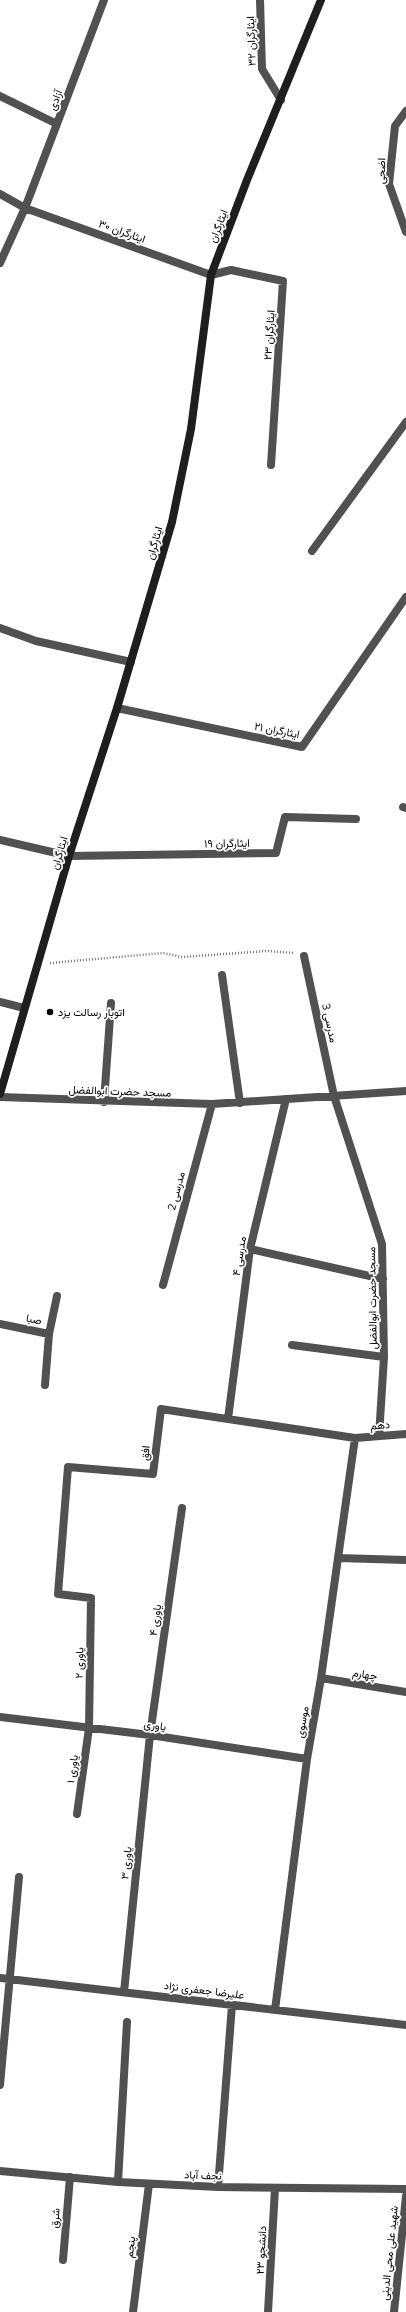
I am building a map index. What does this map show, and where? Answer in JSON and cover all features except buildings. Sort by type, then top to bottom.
[{"type":"main road","name":"ایثارگران","points":[[0,1094],[69,856],[117,708],[172,522],[183,475],[191,429],[211,275],[247,180],[321,0]]},
{"type":"street","name":"آزادی","points":[[0,263],[25,208],[104,0]]},
{"type":"street","name":"ایثارگران ۳۲","points":[[260,0],[262,70],[280,100]]},
{"type":"street","points":[[0,96],[57,124]]},
{"type":"street","name":"اضحی","points":[[406,111],[395,126],[389,184],[406,232]]},
{"type":"street","name":"ایثارگران ۳۰","points":[[0,194],[25,208],[211,275]]},
{"type":"street","name":"ایثارگران ۲۳","points":[[211,275],[231,270],[283,281],[271,465]]},
{"type":"street","points":[[312,551],[406,422]]},
{"type":"street","name":"ایثارگران ۲۱","points":[[117,708],[302,747],[406,597]]},
{"type":"street","points":[[0,628],[36,641],[131,662]]},
{"type":"street","name":"ایثارگران ۱‍۹","points":[[69,856],[276,853],[285,817],[356,818]]},
{"type":"street","points":[[0,840],[69,856]]},
{"type":"street","name":"مدرسی 3","points":[[304,956],[334,1096]]},
{"type":"street","points":[[222,975],[240,1103]]},
{"type":"street","points":[[0,1002],[24,1008]]},
{"type":"street","points":[[104,1102],[111,1003]]},
{"type":"street","name":"مسجد حضرت ابوالفضل","points":[[0,1097],[104,1102],[212,1104],[406,1091]]},
{"type":"street","name":"مسجد حضرت ابوالفضل","points":[[334,1096],[382,1244],[384,1357],[379,1436]]},
{"type":"street","name":"مدرسی ۴","points":[[228,1419],[250,1249],[286,1099]]},
{"type":"street","name":"مدرسی 2","points":[[162,1285],[212,1104]]},
{"type":"street","points":[[250,1249],[383,1280]]},
{"type":"street","name":"صبا","points":[[0,1324],[49,1334],[57,1296]]},
{"type":"street","points":[[45,1385],[49,1334]]},
{"type":"street","points":[[292,1345],[384,1357]]},
{"type":"street","name":"افق","points":[[91,1598],[58,1594],[68,1467],[154,1474],[160,1409],[355,1438]]},
{"type":"street","name":"دهم","points":[[355,1438],[406,1434]]},
{"type":"street","name":"موسوی","points":[[275,2010],[306,1759],[321,1678],[355,1438]]},
{"type":"street","name":"یاوری ۴","points":[[150,1735],[182,1508]]},
{"type":"street","points":[[338,1558],[406,1560]]},
{"type":"street","name":"یاوری ۲","points":[[89,1728],[91,1598]]},
{"type":"street","name":"چهارم","points":[[321,1678],[406,1692]]},
{"type":"street","name":"یاوری","points":[[0,1718],[150,1735],[306,1759]]},
{"type":"street","name":"یاوری ۱","points":[[77,1814],[89,1728]]},
{"type":"street","name":"یاوری ۳","points":[[124,1992],[150,1735]]},
{"type":"street","points":[[0,2085],[11,1979],[19,1877]]},
{"type":"street","name":"علیرضا جعفری نژاد","points":[[0,1978],[406,2025]]},
{"type":"street","points":[[218,2187],[232,2004]]},
{"type":"street","points":[[118,2182],[127,2022]]},
{"type":"street","name":"نجف آباد","points":[[0,2171],[149,2184],[218,2187],[406,2189]]},
{"type":"street","name":"شرق","points":[[63,2260],[70,2177]]},
{"type":"street","name":"پنجم","points":[[133,2312],[149,2184]]},
{"type":"street","name":"دانشجو ۲۳","points":[[268,2312],[275,2188]]},
{"type":"street","name":"شهید علی محی الدینی","points":[[394,2312],[406,2196]]},
{"type":"path","points":[[37,964],[163,953],[182,957],[267,951],[304,956]]},
{"type":"place","name":"اتوبار رسالت یزد","points":[[50,1012]]}]
